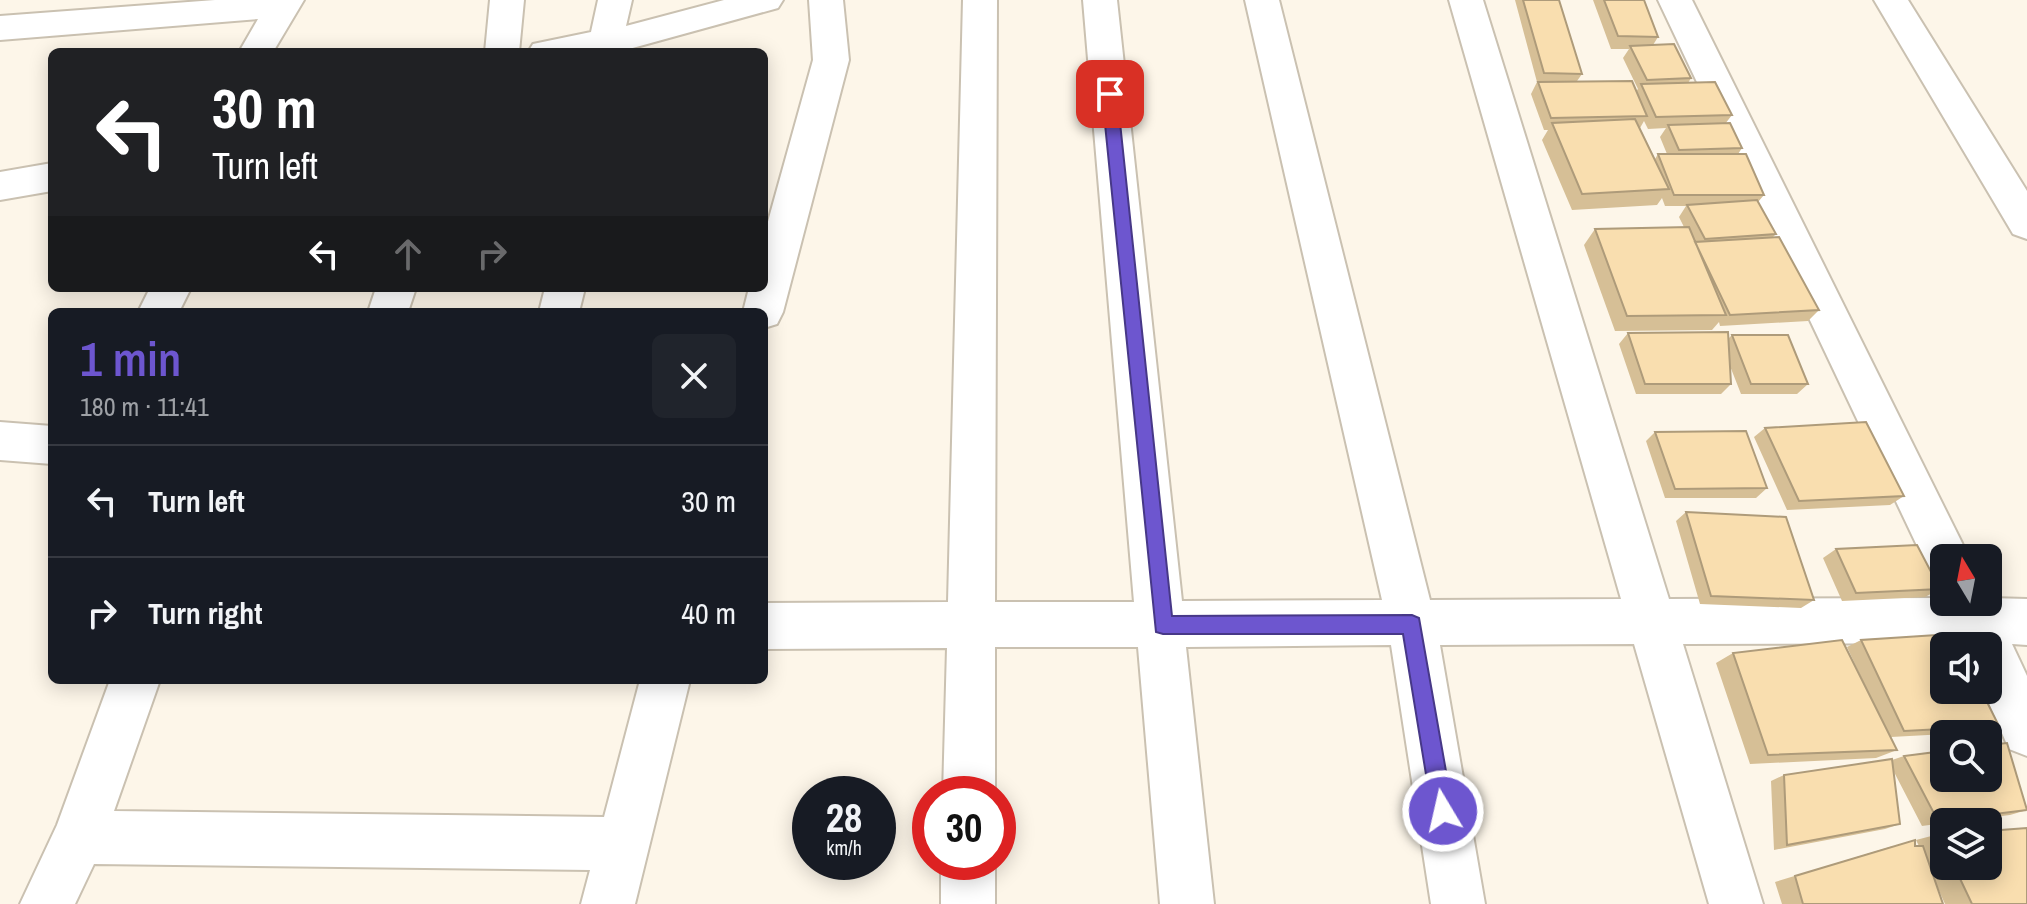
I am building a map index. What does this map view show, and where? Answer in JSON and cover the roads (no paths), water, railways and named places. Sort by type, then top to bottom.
[{"type":"street","points":[[502,48],[507,0]]},
{"type":"street","points":[[615,0],[620,43]]},
{"type":"street","points":[[578,48],[620,43],[766,0]]},
{"type":"street","points":[[764,308],[831,60],[826,0]]},
{"type":"street","points":[[969,776],[980,0]]},
{"type":"street","points":[[1100,0],[1163,625],[1187,904]]},
{"type":"street","points":[[1262,0],[1412,625],[1458,904]]},
{"type":"street","points":[[1466,0],[1736,904]]},
{"type":"street","points":[[1675,0],[1939,544]]},
{"type":"street","points":[[1891,0],[2027,224]]},
{"type":"street","points":[[0,28],[286,3]]},
{"type":"street","points":[[258,48],[286,3]]},
{"type":"street","points":[[0,186],[48,178]]},
{"type":"street","points":[[0,441],[48,445]]},
{"type":"street","points":[[768,626],[1412,625],[1649,620],[1980,629],[2027,622]]},
{"type":"street","points":[[1980,629],[2027,731]]},
{"type":"street","points":[[47,904],[79,837],[134,684]]},
{"type":"street","points":[[608,904],[664,684]]},
{"type":"street","points":[[79,837],[621,844]]},
{"type":"street","points":[[968,880],[968,904]]}]
